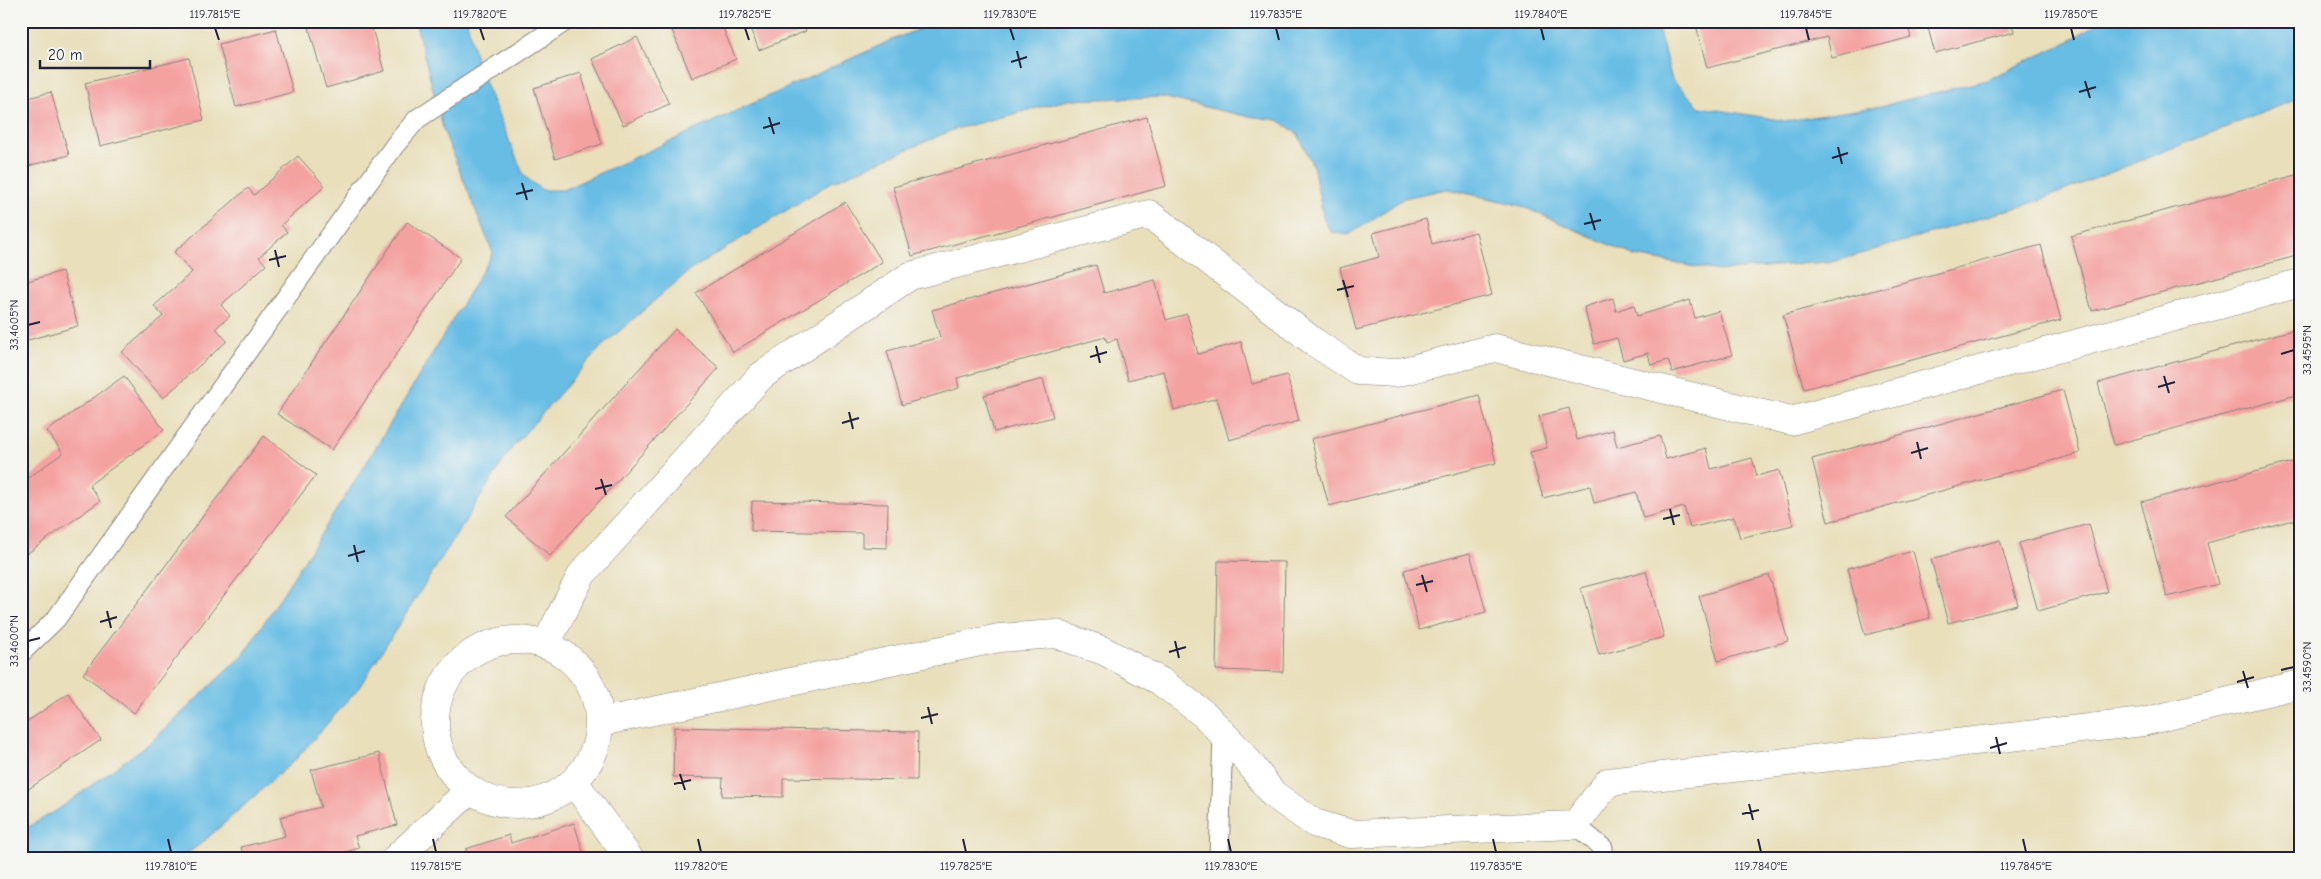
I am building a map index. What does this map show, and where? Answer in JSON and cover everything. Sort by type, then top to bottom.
[{"type":"street","points":[[546,644],[582,574],[761,376],[910,276],[1149,214],[1314,342],[1358,371],[1396,373],[1494,348],[1791,421],[2300,283]]},
{"type":"street","points":[[601,722],[999,638],[1056,634],[1104,651],[1160,681],[1205,715],[1244,756],[1273,794],[1314,823],[1351,834],[1575,825],[1608,782],[2143,722],[2300,684]]},
{"type":"street","points":[[517,639],[546,644],[575,662],[594,689],[601,722],[594,755],[574,782],[551,797],[524,804],[496,802],[470,790],[449,769],[436,742],[435,712],[444,684],[462,660],[488,644],[517,639]]},
{"type":"street","points":[[574,782],[629,858]]},
{"type":"street","points":[[396,858],[470,790]]},
{"type":"lane","points":[[21,653],[56,619],[395,145],[417,119],[566,21]]},
{"type":"lane","points":[[1218,858],[1223,733]]},
{"type":"lane","points":[[1575,825],[1603,848],[1603,858]]},
{"type":"water","points":[[415,21],[467,21],[477,64],[524,176],[542,190],[563,190],[894,39],[940,21],[1656,21],[1672,80],[1700,107],[1786,121],[1881,106],[1987,80],[2070,41],[2100,21],[2300,21],[2300,98],[2038,201],[1837,261],[1718,271],[1635,256],[1519,205],[1447,189],[1404,198],[1349,235],[1331,232],[1324,220],[1313,166],[1298,134],[1278,120],[1240,115],[1161,97],[1068,100],[955,129],[832,182],[689,271],[601,347],[511,449],[358,689],[296,759],[202,843],[181,858],[21,858],[21,831],[59,809],[151,742],[244,654],[364,467],[493,253],[444,132]]},
{"type":"building","points":[[307,21],[370,21],[384,71],[326,88]]},
{"type":"building","points":[[668,21],[720,21],[736,59],[692,78]]},
{"type":"building","points":[[747,21],[802,21],[806,31],[759,50]]},
{"type":"building","points":[[1695,21],[1906,21],[1911,37],[1832,58],[1827,37],[1707,68]]},
{"type":"building","points":[[1926,21],[2011,21],[2014,32],[1935,53]]},
{"type":"building","points":[[276,29],[293,92],[236,107],[219,44]]},
{"type":"building","points":[[637,37],[669,104],[623,125],[592,59]]},
{"type":"building","points":[[189,58],[204,120],[100,146],[85,83]]},
{"type":"building","points":[[581,73],[602,144],[555,159],[534,88]]},
{"type":"building","points":[[51,92],[69,155],[21,168],[21,100]]},
{"type":"building","points":[[1147,117],[1166,186],[912,256],[893,187]]},
{"type":"building","points":[[298,156],[325,186],[281,225],[287,232],[259,257],[266,265],[221,305],[230,316],[216,328],[227,341],[163,398],[122,352],[163,316],[154,306],[192,272],[174,252],[248,188],[254,195]]},
{"type":"building","points":[[2300,174],[2300,255],[2092,311],[2071,236]]},
{"type":"building","points":[[845,202],[882,262],[733,352],[696,293]]},
{"type":"building","points":[[1426,219],[1432,244],[1476,232],[1492,295],[1356,330],[1340,268],[1379,257],[1373,233]]},
{"type":"building","points":[[407,222],[461,258],[332,450],[277,414]]},
{"type":"building","points":[[2041,245],[2061,320],[1804,389],[1783,315]]},
{"type":"building","points":[[1096,265],[1104,293],[1155,280],[1166,320],[1187,314],[1198,354],[1241,342],[1252,384],[1287,375],[1299,421],[1229,440],[1217,398],[1174,410],[1164,371],[1128,380],[1117,339],[1107,342],[1105,337],[957,378],[959,388],[902,405],[887,351],[940,337],[932,310]]},
{"type":"building","points":[[62,271],[78,326],[21,342],[21,283]]},
{"type":"building","points":[[1613,298],[1616,311],[1634,305],[1637,316],[1690,300],[1695,318],[1719,311],[1732,355],[1672,372],[1668,360],[1651,365],[1648,353],[1623,360],[1617,338],[1594,344],[1584,307]]},
{"type":"building","points":[[2300,328],[2300,394],[2114,445],[2098,383]]},
{"type":"building","points":[[675,329],[719,368],[550,556],[506,517]]},
{"type":"building","points":[[124,376],[164,430],[89,485],[100,501],[21,558],[21,483],[63,453],[47,431]]},
{"type":"building","points":[[1043,379],[1053,417],[994,432],[984,395]]},
{"type":"building","points":[[2063,390],[2080,453],[1828,522],[1812,459]]},
{"type":"building","points":[[1479,395],[1496,463],[1329,506],[1311,439]]},
{"type":"building","points":[[1569,408],[1577,440],[1613,430],[1617,447],[1660,436],[1666,459],[1706,448],[1711,469],[1752,458],[1757,476],[1779,470],[1793,525],[1740,538],[1734,517],[1690,528],[1684,507],[1643,518],[1636,492],[1594,503],[1590,486],[1543,498],[1530,452],[1547,448],[1539,416]]},
{"type":"building","points":[[264,436],[316,475],[134,713],[83,674]]},
{"type":"building","points":[[2300,460],[2300,518],[2207,543],[2218,584],[2167,597],[2141,502]]},
{"type":"building","points":[[752,501],[888,504],[887,548],[862,547],[862,533],[751,531]]},
{"type":"building","points":[[2089,524],[2107,592],[2038,611],[2019,543]]},
{"type":"building","points":[[2000,540],[2018,605],[1948,623],[1931,559]]},
{"type":"building","points":[[1913,551],[1930,618],[1865,635],[1847,569]]},
{"type":"building","points":[[1470,553],[1486,612],[1419,630],[1404,570]]},
{"type":"building","points":[[1218,561],[1285,562],[1283,672],[1216,670]]},
{"type":"building","points":[[1646,571],[1664,637],[1599,655],[1581,588]]},
{"type":"building","points":[[1769,575],[1788,641],[1718,661],[1699,596]]},
{"type":"building","points":[[68,693],[101,740],[21,794],[21,726]]},
{"type":"building","points":[[674,727],[918,732],[917,780],[783,778],[783,797],[722,796],[723,778],[673,777]]},
{"type":"building","points":[[379,753],[397,825],[355,836],[359,848],[339,854],[340,858],[244,858],[241,847],[285,836],[280,817],[321,807],[311,770]]},
{"type":"building","points":[[574,823],[585,858],[468,858],[466,849],[509,835],[511,843]]}]
